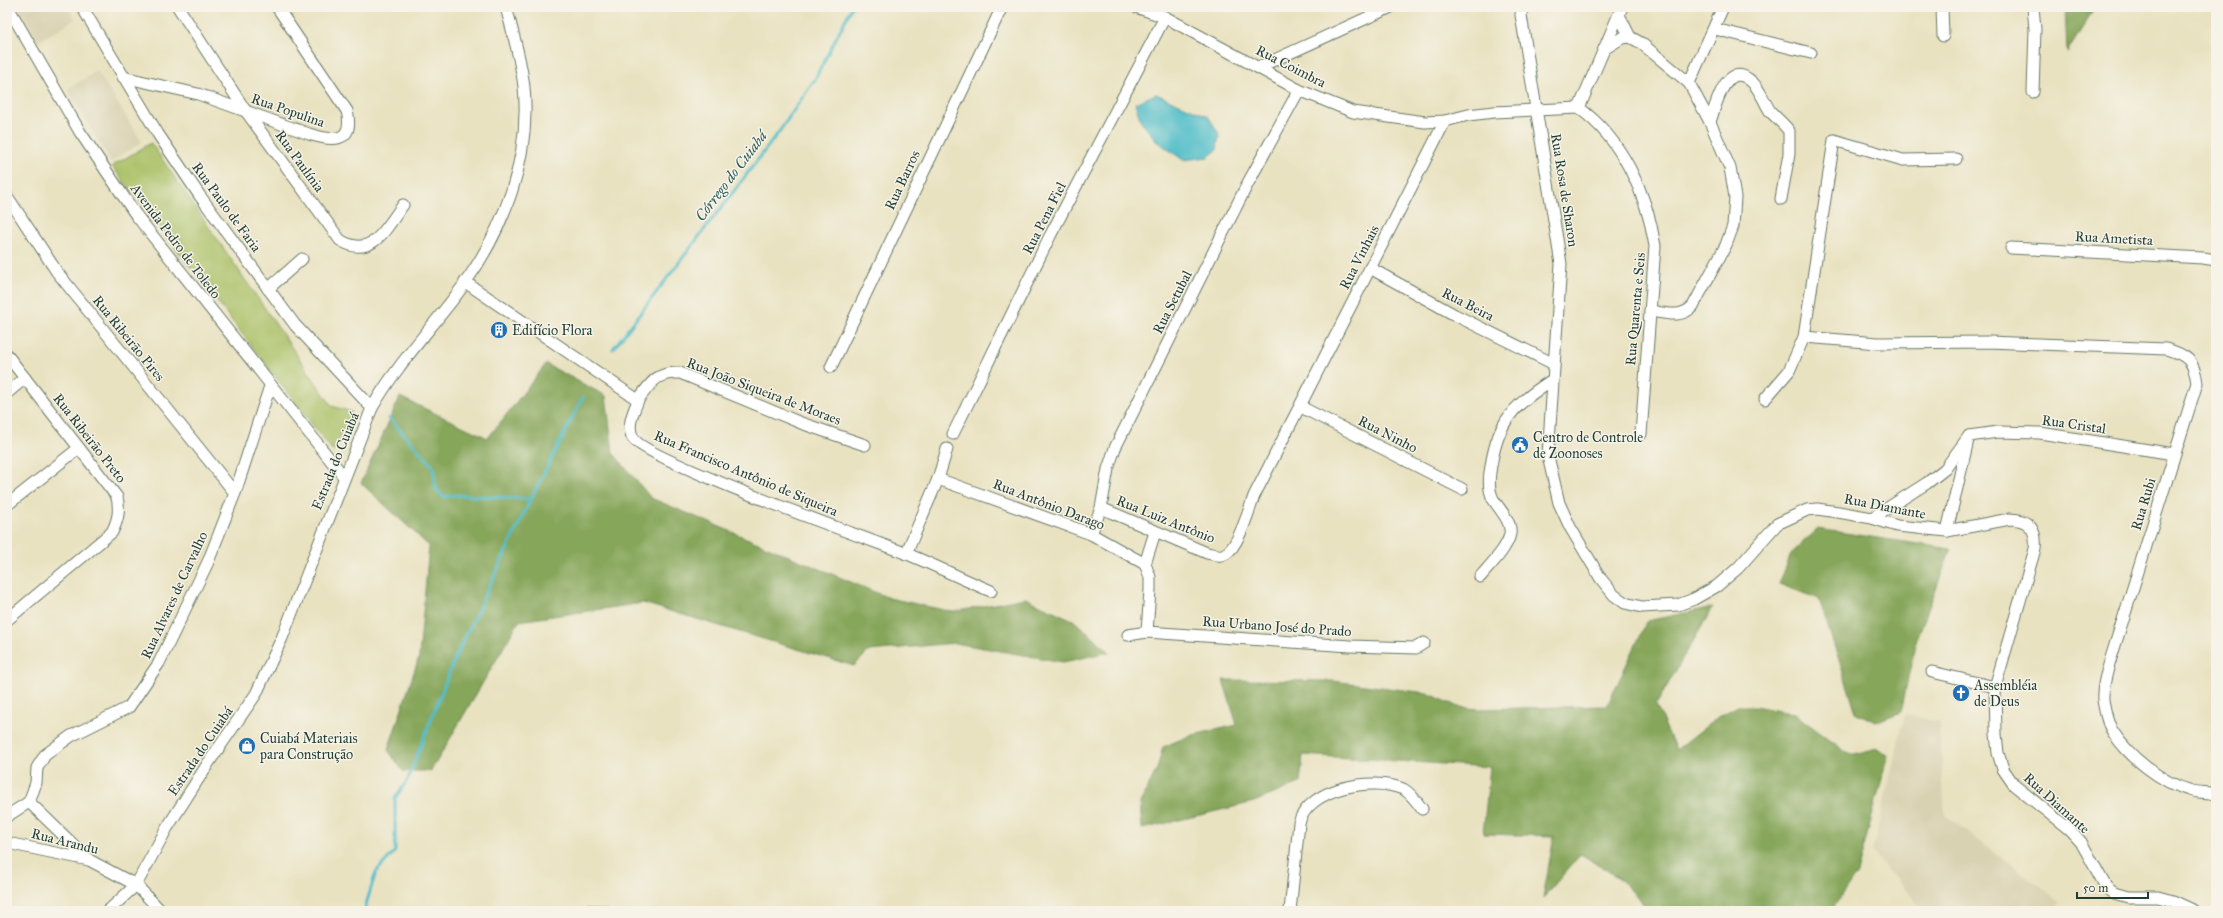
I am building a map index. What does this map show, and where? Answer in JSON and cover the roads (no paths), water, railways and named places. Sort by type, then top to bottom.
[{"type":"street","name":"Avenida Pedro de Toledo","points":[[8,7],[80,132],[136,215],[270,386],[344,477]]},
{"type":"street","name":"Rua Paulo de Faria","points":[[82,7],[123,77],[179,165],[268,289],[318,352],[372,408]]},
{"type":"street","name":"Rua Paulínia","points":[[178,7],[245,110],[340,240],[350,246],[360,248],[370,244],[403,205]]},
{"type":"street","name":"Rua Populina","points":[[123,77],[190,92],[328,140],[337,139],[345,134],[348,128],[349,120],[347,111],[277,7]]},
{"type":"street","name":"Estrada do Cuiabá","points":[[108,911],[136,885],[167,828],[209,762],[256,694],[290,618],[372,408],[384,386],[465,282],[488,247],[503,215],[515,181],[522,154],[525,121],[524,87],[506,7]]},
{"type":"street","name":"Rua Barros","points":[[831,367],[1002,7]]},
{"type":"street","name":"Rua Coimbra","points":[[1136,7],[1165,17],[1299,90],[1353,112],[1400,120],[1446,121],[1481,114],[1537,112]]},
{"type":"street","points":[[1259,67],[1391,7]]},
{"type":"street","name":"Rua Rosa de Sharon","points":[[1522,7],[1521,15],[1560,248],[1559,306],[1552,380]]},
{"type":"street","points":[[1689,83],[1723,7]]},
{"type":"street","points":[[1942,7],[1943,36]]},
{"type":"street","points":[[2033,7],[2035,29],[2033,92]]},
{"type":"street","points":[[1537,112],[1578,108],[1620,11]]},
{"type":"street","points":[[1620,11],[1630,37]]},
{"type":"street","name":"Rua Pena Fiel","points":[[953,434],[1050,236],[1165,17]]},
{"type":"street","points":[[1714,28],[1812,53]]},
{"type":"street","points":[[1604,49],[1622,38],[1630,37],[1641,43],[1689,83],[1710,122],[1730,168],[1735,197],[1733,226],[1726,245],[1693,306],[1687,313],[1678,315],[1650,310]]},
{"type":"street","points":[[1710,122],[1717,101],[1730,77],[1737,74],[1745,76],[1753,83],[1770,110],[1789,131],[1789,154],[1781,199]]},
{"type":"street","name":"Rua Setubal","points":[[1091,534],[1101,508],[1108,469],[1115,448],[1248,183],[1299,90]]},
{"type":"street","name":"Rua Quarenta e Seis","points":[[1578,108],[1590,116],[1604,132],[1626,163],[1647,206],[1655,246],[1641,434]]},
{"type":"street","name":"Rua Vinhais","points":[[1237,539],[1254,496],[1301,407],[1370,268],[1446,121]]},
{"type":"street","points":[[1765,400],[1789,371],[1804,337],[1834,140],[1903,160],[1956,159]]},
{"type":"street","name":"Rua Ribeirão Pires","points":[[7,196],[57,272],[235,493]]},
{"type":"street","name":"Rua Ametista","points":[[2011,248],[2203,258],[2216,260]]},
{"type":"street","points":[[268,289],[302,259]]},
{"type":"street","name":"Rua Beira","points":[[1370,268],[1455,315],[1554,364]]},
{"type":"street","points":[[465,282],[638,400]]},
{"type":"street","name":"Rua Rubi","points":[[1804,337],[1878,343],[1989,342],[2166,349],[2182,353],[2190,361],[2195,372],[2196,383],[2111,658],[2105,681],[2103,699],[2112,732],[2124,747],[2163,780],[2189,791],[2216,794]]},
{"type":"street","name":"Rua Ribeirão Preto","points":[[7,355],[117,497],[120,508],[118,520],[112,532],[7,620]]},
{"type":"street","name":"Rua João Siqueira de Moraes","points":[[638,400],[650,383],[660,375],[669,372],[680,373],[801,423],[865,445]]},
{"type":"street","points":[[7,393],[25,378]]},
{"type":"street","points":[[1480,577],[1504,546],[1510,533],[1510,525],[1490,490],[1489,475],[1498,433],[1506,419],[1519,404],[1552,380]]},
{"type":"street","name":"Rua Diamante","points":[[1552,380],[1548,456],[1559,503],[1570,527],[1601,579],[1614,595],[1625,602],[1642,607],[1660,608],[1678,605],[1694,599],[1717,586],[1738,568],[1777,524],[1807,510],[1824,510],[1872,518],[1897,526],[1947,531],[2019,519],[2027,522],[2035,533],[2033,562],[2001,662],[1995,688],[1998,753],[2003,769],[2014,785],[2070,830],[2081,842],[2106,887],[2114,893],[2128,897],[2158,897],[2173,901],[2195,911]]},
{"type":"street","name":"Rua Alvares de Carvalho","points":[[29,802],[36,783],[37,768],[45,755],[71,736],[129,707],[145,685],[172,640],[208,562],[235,493],[270,386]]},
{"type":"street","name":"Rua Francisco Antônio de Siqueira","points":[[638,400],[631,418],[633,438],[652,452],[781,506],[906,554],[991,591]]},
{"type":"street","name":"Rua Ninho","points":[[1301,407],[1462,489]]},
{"type":"street","name":"Rua Cristal","points":[[1969,436],[1998,432],[2040,433],[2174,454]]},
{"type":"street","points":[[1872,518],[1927,483],[1945,469],[1969,436]]},
{"type":"street","points":[[1947,531],[1969,436]]},
{"type":"street","points":[[7,505],[79,448]]},
{"type":"street","points":[[906,554],[938,479],[947,449]]},
{"type":"street","name":"Rua Antônio Darago","points":[[938,479],[1091,534],[1146,564]]},
{"type":"street","name":"Rua Luiz Antônio","points":[[1101,508],[1156,532],[1218,556],[1225,554],[1230,550],[1237,539]]},
{"type":"street","points":[[1147,632],[1150,577],[1146,564],[1156,532]]},
{"type":"street","name":"Rua Urbano José do Prado","points":[[1128,635],[1147,632],[1350,646],[1416,648],[1424,643]]},
{"type":"street","points":[[1932,672],[1995,688]]},
{"type":"street","points":[[1290,911],[1299,823],[1301,814],[1307,807],[1317,800],[1346,787],[1372,784],[1402,789],[1409,794],[1422,809]]},
{"type":"street","points":[[7,816],[29,802],[89,860]]},
{"type":"street","name":"Rua Arandu","points":[[7,843],[89,860],[136,885],[160,911]]},
{"type":"street","points":[[587,911],[605,911]]},
{"type":"water","points":[[1156,94],[1208,116],[1219,134],[1217,150],[1208,157],[1183,160],[1157,141],[1141,122],[1135,103]]},
{"type":"waterway","name":"Córrego do Cuiabá","points":[[613,349],[779,132],[815,79],[852,7]]},
{"type":"waterway","points":[[364,911],[376,872],[395,851],[395,798],[407,781],[455,658],[531,499],[583,397]]},
{"type":"waterway","points":[[389,418],[433,466],[436,489],[444,497],[455,495],[531,499]]},
{"type":"place","name":"Edifício Flora","points":[[499,330]]},
{"type":"place","name":"Centro de Controle de Zoonoses","points":[[1520,445]]},
{"type":"place","name":"Assembléia de Deus","points":[[1961,693]]},
{"type":"place","name":"Cuiabá Materiais para Construção","points":[[247,746]]}]
